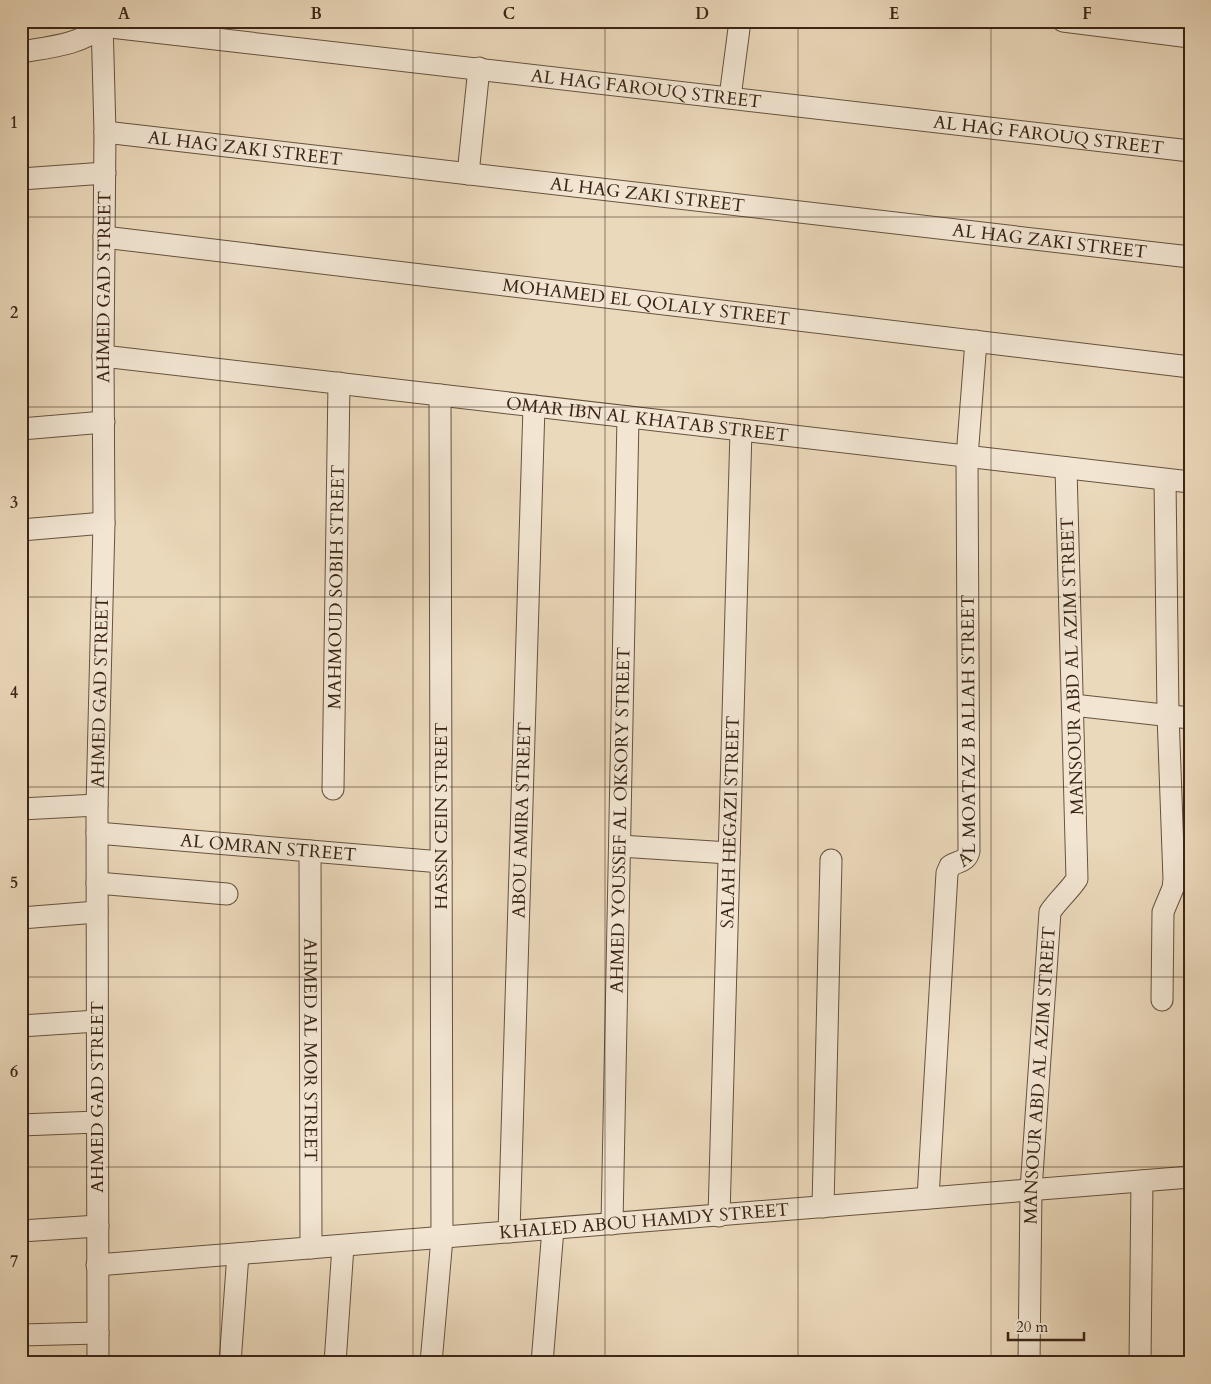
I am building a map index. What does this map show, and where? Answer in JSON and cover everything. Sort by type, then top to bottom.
[{"type":"street","points":[[730,98],[740,21]]},
{"type":"street","points":[[1063,21],[1190,37]]},
{"type":"street","points":[[21,52],[76,42],[92,34],[102,24]]},
{"type":"street","name":"AL HAG FAROUQ STREET","points":[[102,24],[1190,151]]},
{"type":"street","name":"AHMED GAD STREET","points":[[98,1363],[97,805],[104,524],[105,132],[102,24]]},
{"type":"street","points":[[468,174],[479,68]]},
{"type":"street","name":"AL HAG ZAKI STREET","points":[[105,132],[1190,257]]},
{"type":"street","points":[[21,179],[105,173]]},
{"type":"street","name":"MOHAMED EL QOLALY STREET","points":[[104,237],[1190,367]]},
{"type":"street","name":"AL MOATAZ B ALLAH STREET","points":[[928,1198],[947,873],[950,866],[966,858],[969,851],[967,457],[976,342]]},
{"type":"street","name":"OMAR IBN AL KHATAB STREET","points":[[103,356],[1190,482]]},
{"type":"street","name":"MAHMOUD SOBIH STREET","points":[[333,789],[339,383]]},
{"type":"street","name":"HASSN CEIN STREET","points":[[432,1363],[442,1238],[440,395]]},
{"type":"street","name":"ABOU AMIRA STREET","points":[[509,1232],[534,406]]},
{"type":"street","name":"AHMED YOUSSEF AL OKSORY STREET","points":[[612,1224],[628,417]]},
{"type":"street","points":[[21,430],[104,422]]},
{"type":"street","name":"SALAH HEGAZI STREET","points":[[718,1216],[741,430]]},
{"type":"street","name":"MANSOUR ABD AL AZIM STREET","points":[[1029,1363],[1031,1190],[1050,912],[1058,901],[1071,889],[1077,879],[1066,468]]},
{"type":"street","points":[[1162,1000],[1163,912],[1173,888],[1174,879],[1168,716],[1165,480]]},
{"type":"street","points":[[21,530],[104,524]]},
{"type":"street","points":[[1073,705],[1190,718]]},
{"type":"street","points":[[21,809],[97,805]]},
{"type":"street","name":"AL OMRAN STREET","points":[[97,833],[441,862]]},
{"type":"street","points":[[620,846],[729,853]]},
{"type":"street","name":"AHMED AL MOR STREET","points":[[310,851],[311,1248]]},
{"type":"street","points":[[823,1207],[831,860]]},
{"type":"street","points":[[97,883],[227,894]]},
{"type":"street","points":[[21,918],[97,912]]},
{"type":"street","points":[[21,1026],[97,1021]]},
{"type":"street","points":[[21,1126],[97,1122]]},
{"type":"street","name":"KHALED ABOU HAMDY STREET","points":[[97,1266],[1190,1178]]},
{"type":"street","points":[[1140,1363],[1142,1181]]},
{"type":"street","points":[[21,1231],[98,1226]]},
{"type":"street","points":[[542,1363],[553,1229]]},
{"type":"street","points":[[335,1363],[343,1246]]},
{"type":"street","points":[[230,1363],[238,1254]]},
{"type":"street","points":[[21,1335],[98,1333]]}]
